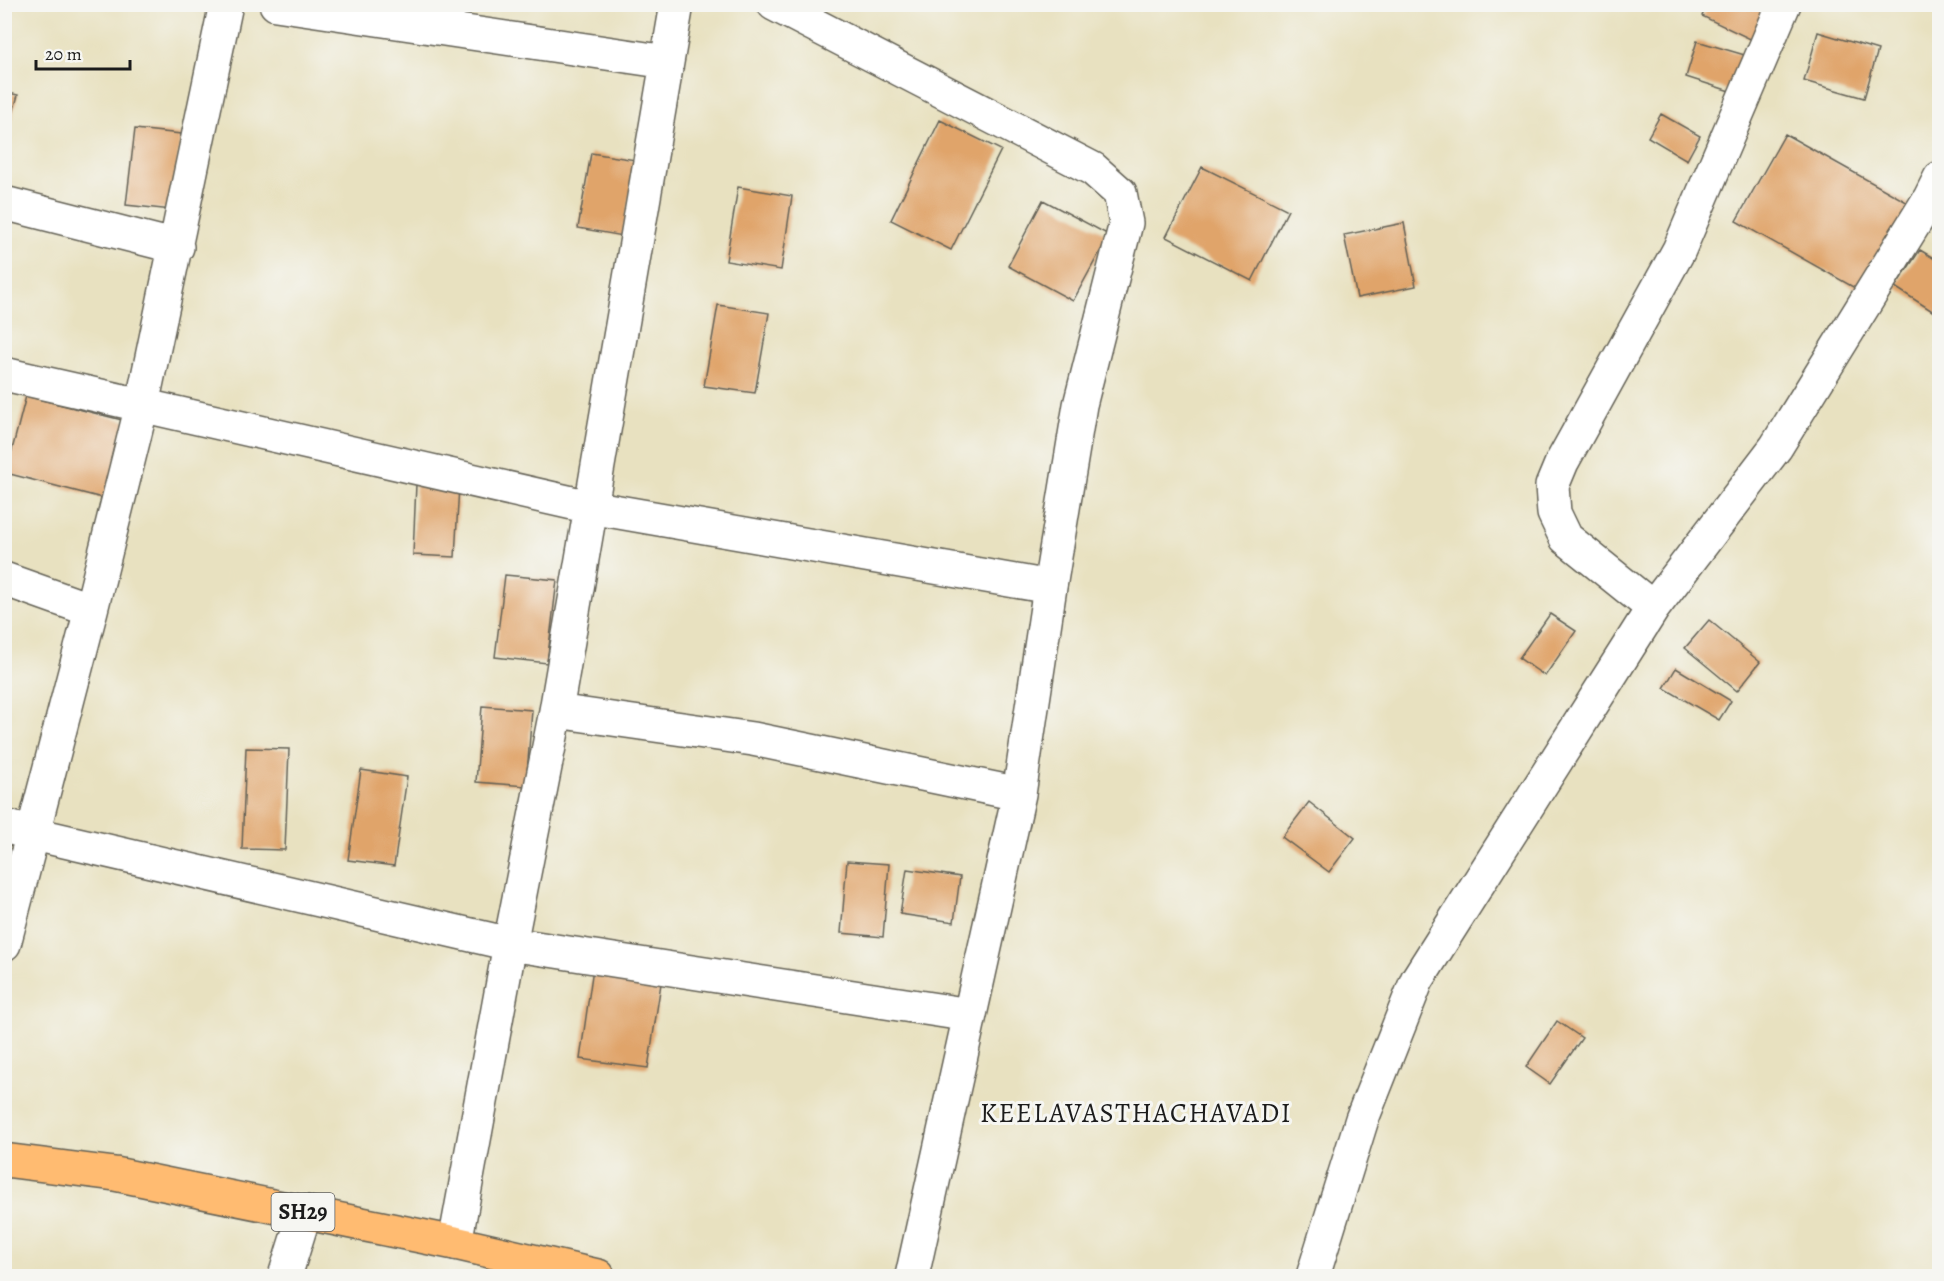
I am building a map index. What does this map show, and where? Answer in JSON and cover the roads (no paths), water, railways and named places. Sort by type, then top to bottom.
[{"type":"main road","name":"SH29","points":[[4,1160],[115,1174],[455,1243],[598,1276]]},
{"type":"street","points":[[4,944],[19,830],[91,610],[142,405],[177,247],[226,4]]},
{"type":"street","points":[[276,4],[667,62]]},
{"type":"street","points":[[455,1243],[556,711],[676,4]]},
{"type":"street","points":[[774,4],[1093,169],[1119,193],[1126,223],[1080,405],[1019,794],[912,1276]]},
{"type":"street","points":[[1653,608],[1566,538],[1554,513],[1552,486],[1562,462],[1679,250],[1784,4]]},
{"type":"street","points":[[1313,1276],[1362,1119],[1417,980],[1653,608],[1776,447],[1930,198],[1940,178]]},
{"type":"street","points":[[4,203],[177,247]]},
{"type":"street","points":[[4,374],[590,507],[1050,587]]},
{"type":"street","points":[[4,579],[91,610]]},
{"type":"street","points":[[556,711],[753,739],[1019,794]]},
{"type":"street","points":[[19,830],[510,944],[970,1015]]},
{"type":"street","points":[[285,1276],[305,1212]]},
{"type":"district","name":"KEELAVASTHACHAVADI","points":[[1136,1113]]}]
